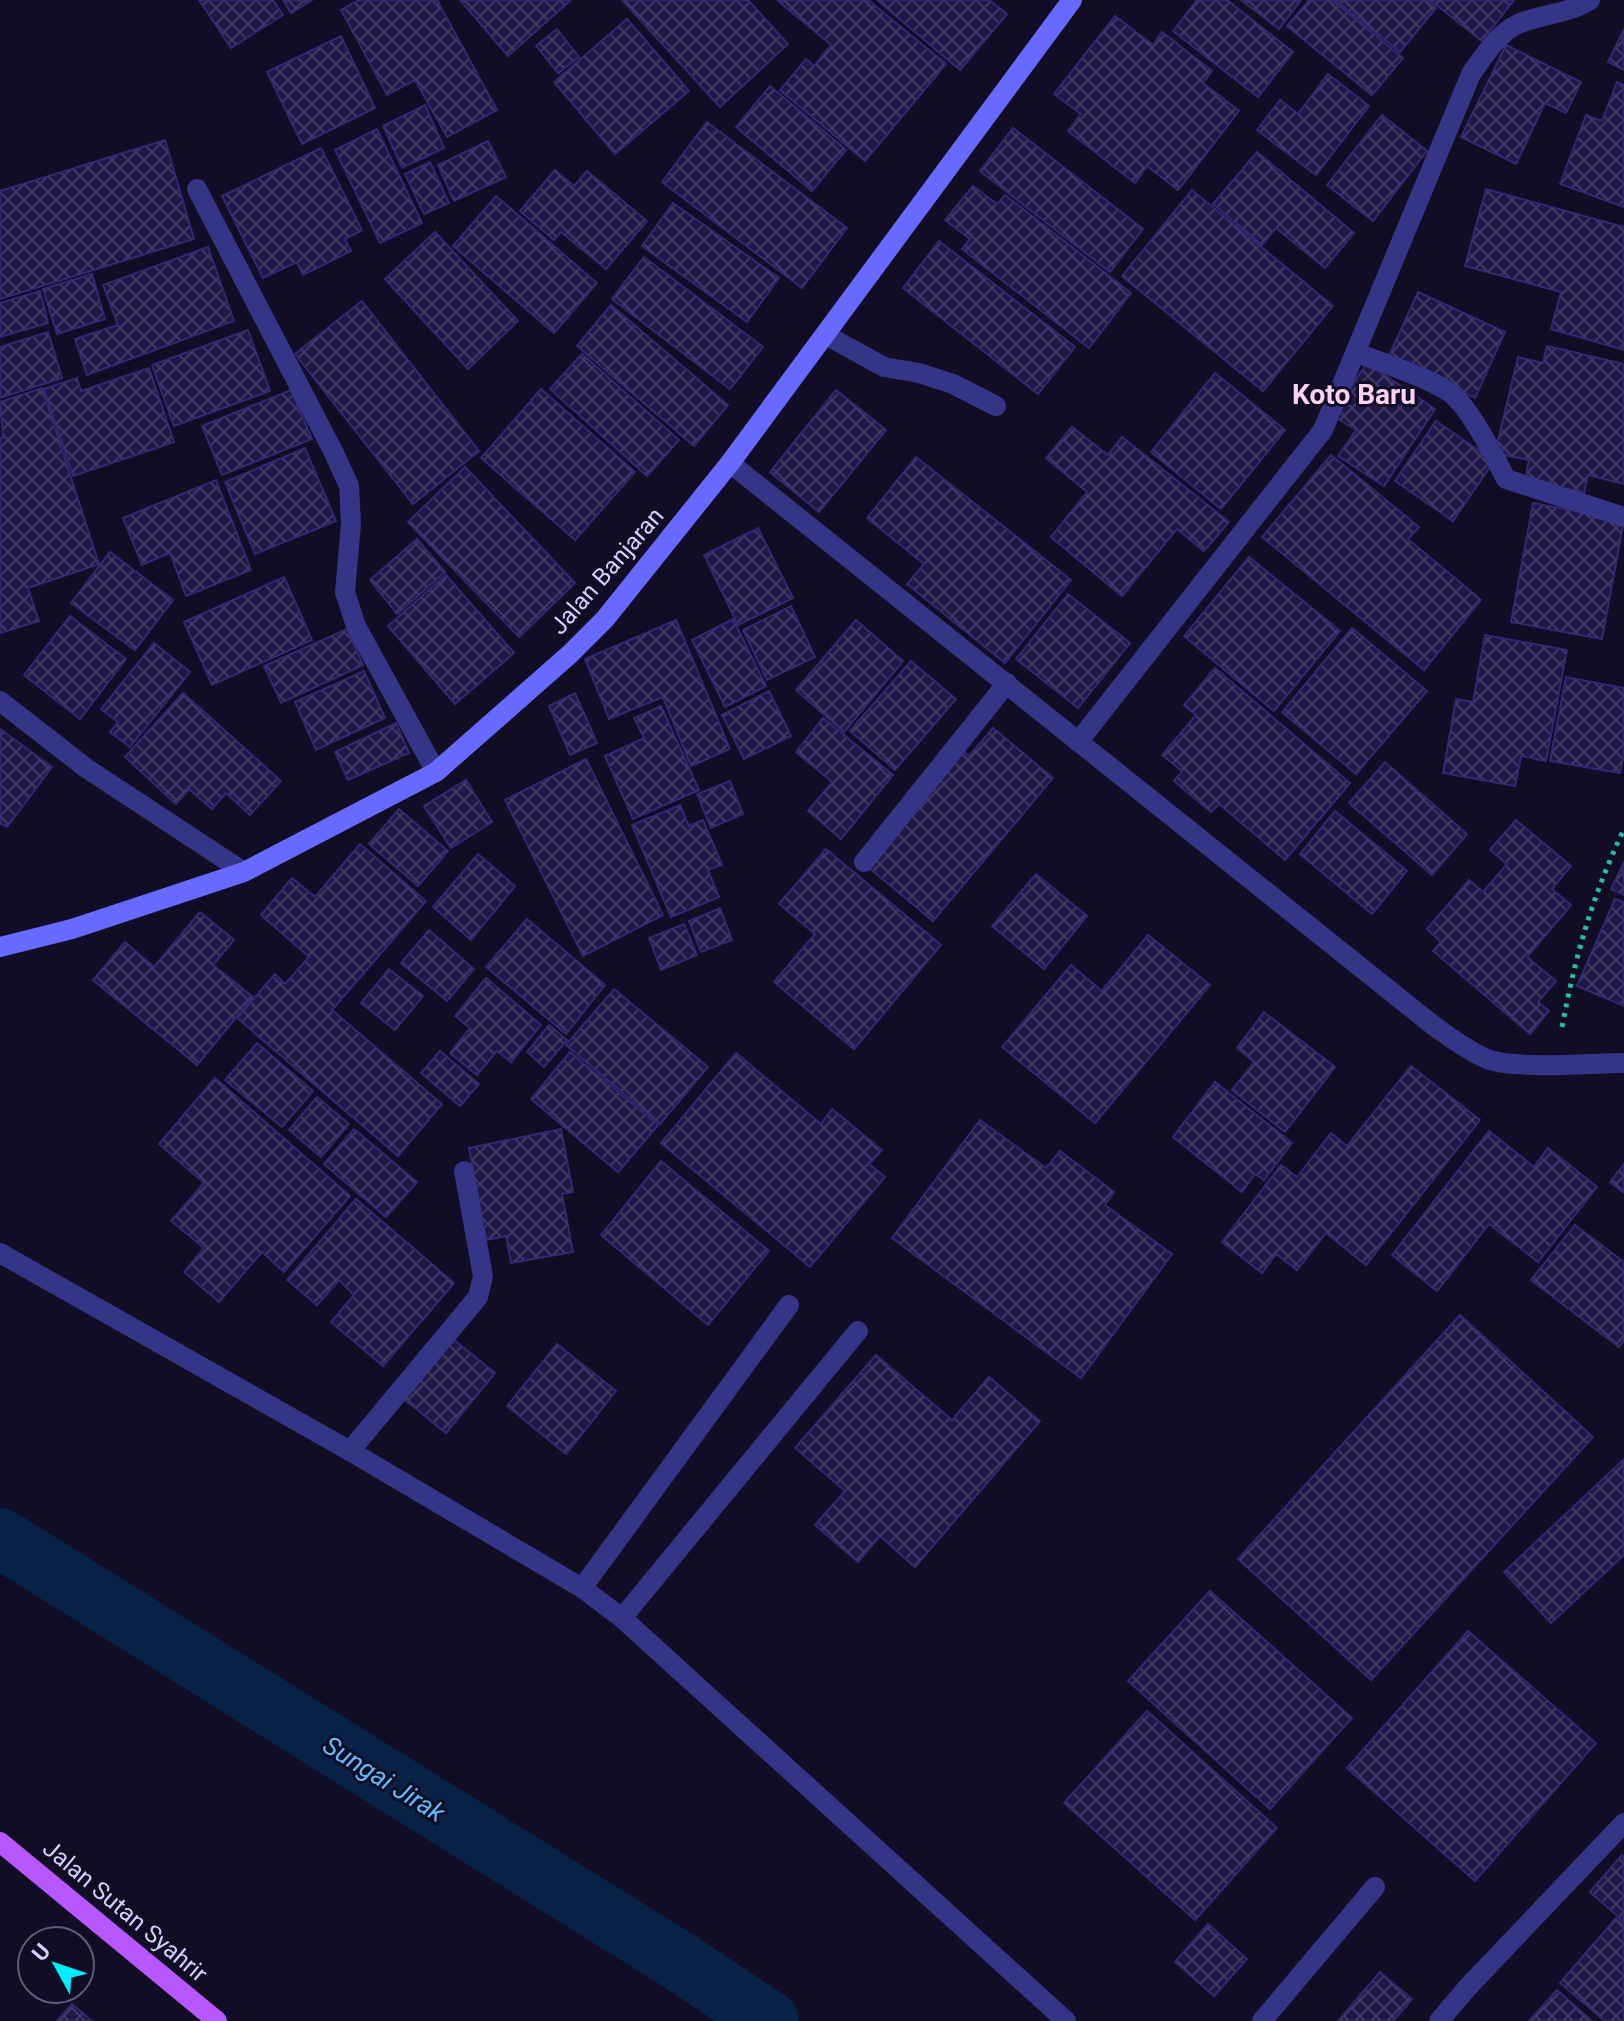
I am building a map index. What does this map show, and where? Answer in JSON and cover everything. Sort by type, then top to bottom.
[{"type":"main road","name":"Jalan Sutan Syahrir","points":[[0,1842],[217,2021]]},
{"type":"street","name":"Jalan Banjaran","points":[[0,947],[72,929],[244,872],[436,772],[570,654],[605,619],[730,463],[1072,0]]},
{"type":"street","points":[[1078,742],[1323,430],[1471,74],[1489,48],[1516,25],[1567,11],[1590,0]]},
{"type":"street","points":[[197,189],[349,486],[351,524],[345,592],[356,626],[436,772]]},
{"type":"street","points":[[826,335],[884,367],[919,373],[953,384],[996,406]]},
{"type":"street","points":[[1357,353],[1412,374],[1453,395],[1488,445],[1506,479],[1624,517]]},
{"type":"street","points":[[730,463],[1434,1026],[1471,1051],[1491,1060],[1524,1065],[1624,1063]]},
{"type":"street","points":[[864,862],[1007,683]]},
{"type":"street","points":[[0,701],[86,768],[244,872]]},
{"type":"street","points":[[350,1451],[478,1297],[483,1276],[464,1171]]},
{"type":"street","points":[[0,1253],[350,1451],[582,1588],[622,1618],[1066,2021]]},
{"type":"street","points":[[582,1588],[789,1305]]},
{"type":"street","points":[[622,1618],[858,1331]]},
{"type":"street","points":[[1439,2021],[1624,1823]]},
{"type":"street","points":[[1262,2021],[1375,1887]]},
{"type":"path","points":[[1555,1063],[1575,957],[1601,878],[1624,829]]},
{"type":"building","points":[[199,0],[273,0],[283,15],[231,48]]},
{"type":"building","points":[[283,0],[312,0],[291,13]]},
{"type":"building","points":[[359,0],[437,0],[497,110],[447,137],[415,80],[387,95],[341,10]]},
{"type":"building","points":[[460,0],[571,0],[508,56]]},
{"type":"building","points":[[622,0],[748,0],[788,44],[720,107]]},
{"type":"building","points":[[777,0],[868,0],[946,64],[865,161],[780,90],[806,59],[814,66],[831,45]]},
{"type":"building","points":[[877,0],[989,0],[1007,14],[960,70]]},
{"type":"building","points":[[1197,0],[1227,0],[1293,52],[1258,97],[1173,31]]},
{"type":"building","points":[[1241,0],[1301,0],[1279,29]]},
{"type":"building","points":[[1309,0],[1332,0],[1403,58],[1372,95],[1287,26]]},
{"type":"building","points":[[1335,0],[1427,0],[1436,8],[1400,52]]},
{"type":"building","points":[[1430,0],[1514,0],[1482,41]]},
{"type":"building","points":[[1115,16],[1153,45],[1162,32],[1212,71],[1203,83],[1239,111],[1178,190],[1147,166],[1135,183],[1068,131],[1081,114],[1054,94]]},
{"type":"building","points":[[627,19],[689,91],[615,154],[554,82]]},
{"type":"building","points":[[557,29],[579,57],[558,73],[536,46]]},
{"type":"building","points":[[1624,29],[1624,70],[1608,62]]},
{"type":"building","points":[[341,36],[375,108],[302,144],[267,72]]},
{"type":"building","points":[[1506,45],[1581,82],[1566,113],[1545,103],[1516,164],[1461,137]]},
{"type":"building","points":[[1328,74],[1369,106],[1316,175],[1257,130],[1280,100],[1298,114]]},
{"type":"building","points":[[1617,82],[1624,85],[1624,207],[1560,184],[1586,115],[1602,121]]},
{"type":"building","points":[[770,86],[846,150],[812,191],[736,127]]},
{"type":"building","points":[[425,105],[444,148],[402,168],[383,126]]},
{"type":"building","points":[[1382,115],[1427,151],[1373,221],[1327,185]]},
{"type":"building","points":[[707,122],[847,228],[802,288],[662,182]]},
{"type":"building","points":[[1013,128],[1143,229],[1110,272],[980,171]]},
{"type":"building","points":[[377,129],[422,223],[380,243],[335,150]]},
{"type":"building","points":[[165,140],[194,239],[0,299],[0,191]]},
{"type":"building","points":[[488,141],[506,177],[454,201],[438,165]]},
{"type":"building","points":[[321,148],[362,230],[345,239],[351,251],[303,275],[297,262],[263,278],[222,196]]},
{"type":"building","points":[[1257,152],[1354,233],[1325,268],[1276,228],[1262,245],[1213,204]]},
{"type":"building","points":[[430,162],[449,203],[424,214],[405,174]]},
{"type":"building","points":[[555,170],[574,186],[587,171],[647,221],[606,269],[561,232],[554,240],[520,211]]},
{"type":"building","points":[[973,186],[997,204],[1005,195],[1131,293],[1089,348],[962,249],[970,239],[945,220]]},
{"type":"building","points":[[1486,189],[1624,227],[1624,350],[1551,329],[1561,292],[1465,266]]},
{"type":"building","points":[[1192,190],[1333,306],[1263,391],[1122,276]]},
{"type":"building","points":[[496,196],[597,283],[554,333],[453,246]]},
{"type":"building","points":[[673,203],[779,278],[747,322],[642,246]]},
{"type":"building","points":[[435,232],[518,321],[468,369],[385,279]]},
{"type":"building","points":[[939,241],[1075,347],[1038,394],[903,288]]},
{"type":"building","points":[[208,247],[234,321],[87,375],[75,339],[118,325],[103,285]]},
{"type":"building","points":[[644,257],[763,347],[730,389],[612,299]]},
{"type":"building","points":[[92,274],[105,319],[57,334],[43,289]]},
{"type":"building","points":[[40,291],[48,323],[0,337],[0,303]]},
{"type":"building","points":[[1418,292],[1505,332],[1475,398],[1388,358]]},
{"type":"building","points":[[362,301],[479,451],[413,504],[295,354]]},
{"type":"building","points":[[611,305],[728,405],[694,446],[577,346]]},
{"type":"building","points":[[248,330],[270,391],[174,426],[152,365]]},
{"type":"building","points":[[48,332],[62,378],[0,398],[0,347]]},
{"type":"building","points":[[1547,346],[1624,364],[1624,484],[1588,475],[1584,493],[1525,479],[1529,460],[1495,453],[1518,357],[1543,363]]},
{"type":"building","points":[[582,354],[679,440],[647,476],[550,389]]},
{"type":"building","points":[[1367,363],[1435,409],[1384,486],[1338,456],[1356,430],[1332,415]]},
{"type":"building","points":[[149,368],[174,442],[73,476],[44,389],[77,378],[81,391]]},
{"type":"building","points":[[1215,373],[1285,430],[1221,509],[1151,452]]},
{"type":"building","points":[[42,388],[99,564],[28,588],[39,621],[0,633],[0,438],[3,437],[0,402]]},
{"type":"building","points":[[541,389],[635,472],[575,540],[481,458]]},
{"type":"building","points":[[291,390],[312,439],[222,475],[202,426]]},
{"type":"building","points":[[836,390],[886,430],[819,512],[770,472]]},
{"type":"building","points":[[1436,421],[1494,461],[1453,521],[1395,481]]},
{"type":"building","points":[[1072,427],[1108,455],[1122,437],[1229,522],[1204,551],[1177,529],[1122,596],[1051,537],[1087,492],[1046,458]]},
{"type":"building","points":[[305,448],[336,521],[255,554],[225,482]]},
{"type":"building","points":[[1331,455],[1419,527],[1408,539],[1481,600],[1424,670],[1262,537]]},
{"type":"building","points":[[916,457],[1071,580],[1005,663],[907,584],[924,564],[867,518]]},
{"type":"building","points":[[465,467],[575,583],[519,637],[408,522]]},
{"type":"building","points":[[216,480],[251,570],[186,596],[170,553],[142,565],[123,518]]},
{"type":"building","points":[[1533,503],[1624,520],[1602,639],[1511,622]]},
{"type":"building","points":[[758,528],[793,598],[738,625],[704,555]]},
{"type":"building","points":[[417,539],[445,572],[397,614],[370,580]]},
{"type":"building","points":[[110,552],[173,600],[135,650],[71,603]]},
{"type":"building","points":[[1249,557],[1340,631],[1274,711],[1184,636]]},
{"type":"building","points":[[446,575],[514,653],[455,704],[388,626]]},
{"type":"building","points":[[284,577],[312,640],[212,685],[184,622]]},
{"type":"building","points":[[1068,594],[1130,643],[1078,708],[1016,659]]},
{"type":"building","points":[[791,606],[815,657],[767,680],[743,630]]},
{"type":"building","points":[[70,616],[126,659],[80,719],[24,675]]},
{"type":"building","points":[[733,619],[766,686],[725,707],[692,640]]},
{"type":"building","points":[[676,620],[730,749],[691,766],[663,697],[609,719],[585,659]]},
{"type":"building","points":[[856,620],[903,661],[844,732],[796,690]]},
{"type":"building","points":[[1352,628],[1427,691],[1356,774],[1282,712]]},
{"type":"building","points":[[347,629],[363,665],[281,703],[264,666]]},
{"type":"building","points":[[1485,635],[1567,650],[1546,761],[1521,756],[1515,786],[1443,773],[1456,699],[1473,702]]},
{"type":"building","points":[[154,643],[190,672],[130,747],[110,732],[118,722],[101,709]]},
{"type":"building","points":[[911,661],[956,699],[895,770],[850,731]]},
{"type":"building","points":[[1215,668],[1350,783],[1285,860],[1219,804],[1211,812],[1174,781],[1182,771],[1162,755],[1196,715],[1184,705]]},
{"type":"building","points":[[364,671],[385,718],[316,750],[295,702]]},
{"type":"building","points":[[1566,677],[1624,688],[1624,753],[1620,773],[1550,761]]},
{"type":"building","points":[[769,691],[791,736],[744,759],[722,715]]},
{"type":"building","points":[[183,693],[281,781],[250,815],[226,793],[212,809],[189,789],[176,804],[125,757]]},
{"type":"building","points":[[575,693],[597,743],[570,755],[549,706]]},
{"type":"building","points":[[661,706],[699,790],[633,819],[605,756],[644,738],[634,718]]},
{"type":"building","points":[[823,718],[893,775],[841,839],[808,811],[832,782],[796,752]]},
{"type":"building","points":[[396,723],[409,753],[348,780],[335,752]]},
{"type":"building","points":[[993,728],[1053,778],[933,921],[867,866],[963,751],[969,756]]},
{"type":"building","points":[[0,729],[52,767],[7,827],[0,823]]},
{"type":"building","points":[[586,759],[663,915],[583,956],[505,800]]},
{"type":"building","points":[[1385,762],[1467,834],[1432,875],[1349,803]]},
{"type":"building","points":[[466,780],[492,822],[451,848],[424,806]]},
{"type":"building","points":[[730,781],[743,814],[711,828],[697,794]]},
{"type":"building","points":[[680,805],[689,826],[703,820],[722,865],[708,870],[719,897],[671,917],[632,825]]},
{"type":"building","points":[[399,809],[448,851],[418,886],[369,844]]},
{"type":"building","points":[[1335,811],[1407,871],[1372,914],[1300,854]]},
{"type":"building","points":[[1516,820],[1571,866],[1552,889],[1571,905],[1527,957],[1556,981],[1538,1002],[1549,1011],[1530,1034],[1433,951],[1441,942],[1427,929],[1469,880],[1483,892],[1507,864],[1490,850]]},
{"type":"building","points":[[360,844],[426,901],[332,1010],[442,1104],[398,1156],[237,1018],[275,974],[285,984],[309,957],[261,915],[292,878],[315,897]]},
{"type":"building","points":[[826,849],[941,945],[854,1049],[774,982],[815,934],[779,904]]},
{"type":"building","points":[[478,854],[515,886],[471,940],[433,907]]},
{"type":"building","points":[[1624,862],[1624,895],[1611,889]]},
{"type":"building","points":[[1036,874],[1087,916],[1044,969],[992,926]]},
{"type":"building","points":[[1615,899],[1624,902],[1624,1006],[1577,986]]},
{"type":"building","points":[[720,908],[732,940],[701,952],[689,921]]},
{"type":"building","points":[[200,912],[234,940],[213,965],[253,997],[197,1065],[93,980],[125,942],[154,967]]},
{"type":"building","points":[[527,919],[605,985],[566,1034],[486,967]]},
{"type":"building","points":[[684,924],[697,955],[661,970],[649,938]]},
{"type":"building","points":[[429,930],[474,969],[447,1001],[401,963]]},
{"type":"building","points":[[1148,935],[1210,985],[1095,1123],[1002,1047],[1071,965],[1102,991]]},
{"type":"building","points":[[389,969],[423,996],[395,1030],[361,1003]]},
{"type":"building","points":[[486,978],[541,1025],[511,1062],[497,1051],[477,1075],[450,1053],[470,1028],[455,1016]]},
{"type":"building","points":[[614,989],[708,1067],[660,1124],[566,1045]]},
{"type":"building","points":[[1264,1012],[1335,1067],[1285,1132],[1232,1090],[1254,1062],[1237,1048]]},
{"type":"building","points":[[549,1025],[567,1040],[544,1067],[527,1052]]},
{"type":"building","points":[[257,1043],[313,1091],[282,1127],[225,1080]]},
{"type":"building","points":[[440,1051],[479,1084],[460,1106],[421,1073]]},
{"type":"building","points":[[570,1052],[658,1125],[618,1172],[531,1099]]},
{"type":"building","points":[[736,1053],[821,1124],[832,1109],[882,1150],[869,1164],[885,1177],[810,1267],[661,1143]]},
{"type":"building","points":[[1411,1066],[1480,1120],[1366,1265],[1326,1233],[1297,1270],[1276,1254],[1262,1273],[1222,1242],[1281,1165],[1297,1177],[1331,1133],[1347,1146]]},
{"type":"building","points":[[215,1078],[350,1196],[284,1272],[262,1252],[219,1302],[184,1272],[204,1248],[171,1221],[204,1183],[159,1144]]},
{"type":"building","points":[[1215,1082],[1292,1143],[1264,1180],[1255,1174],[1242,1192],[1173,1137]]},
{"type":"building","points":[[317,1097],[349,1124],[321,1157],[289,1130]]},
{"type":"building","points":[[980,1120],[1046,1168],[1060,1151],[1114,1192],[1105,1205],[1172,1254],[1081,1378],[892,1238]]},
{"type":"building","points":[[354,1129],[417,1182],[386,1217],[324,1164]]},
{"type":"building","points":[[561,1129],[573,1192],[562,1194],[573,1252],[511,1263],[506,1236],[486,1240],[469,1148]]},
{"type":"building","points":[[1489,1131],[1534,1167],[1548,1148],[1597,1187],[1538,1262],[1489,1224],[1437,1291],[1392,1255]]},
{"type":"building","points":[[661,1161],[769,1251],[708,1325],[601,1235]]},
{"type":"building","points":[[1624,1164],[1624,1193],[1610,1182]]},
{"type":"building","points":[[356,1199],[454,1283],[383,1366],[331,1322],[354,1295],[339,1280],[317,1305],[287,1280]]},
{"type":"building","points":[[1575,1225],[1624,1262],[1624,1340],[1619,1347],[1531,1280]]},
{"type":"building","points":[[1460,1315],[1593,1437],[1371,1680],[1238,1559]]},
{"type":"building","points":[[453,1339],[495,1373],[446,1433],[404,1399]]},
{"type":"building","points":[[557,1344],[616,1391],[566,1454],[507,1406]]},
{"type":"building","points":[[876,1355],[952,1420],[989,1377],[1040,1421],[915,1567],[880,1536],[858,1562],[815,1525],[845,1491],[795,1448]]},
{"type":"building","points":[[1624,1459],[1624,1555],[1551,1623],[1504,1572]]},
{"type":"building","points":[[1210,1591],[1352,1718],[1270,1809],[1128,1681]]},
{"type":"building","points":[[1468,1631],[1596,1743],[1475,1881],[1347,1768]]},
{"type":"building","points":[[1147,1711],[1277,1828],[1195,1920],[1064,1803]]},
{"type":"building","points":[[1622,1855],[1624,1857],[1624,1922],[1590,1892]]},
{"type":"building","points":[[1616,1918],[1624,1925],[1624,2021],[1605,2021],[1560,1983]]},
{"type":"building","points":[[1208,1924],[1247,1959],[1214,1996],[1175,1962]]},
{"type":"building","points":[[1380,1972],[1412,1999],[1393,2021],[1338,2021]]},
{"type":"building","points":[[1557,1990],[1592,2021],[1529,2021]]},
{"type":"building","points":[[73,2005],[92,2021],[57,2021]]},
{"type":"waterway","name":"Sungai Jirak","points":[[0,1538],[679,1961],[769,2021]]},
{"type":"district","name":"Koto Baru","points":[[1354,394]]}]
